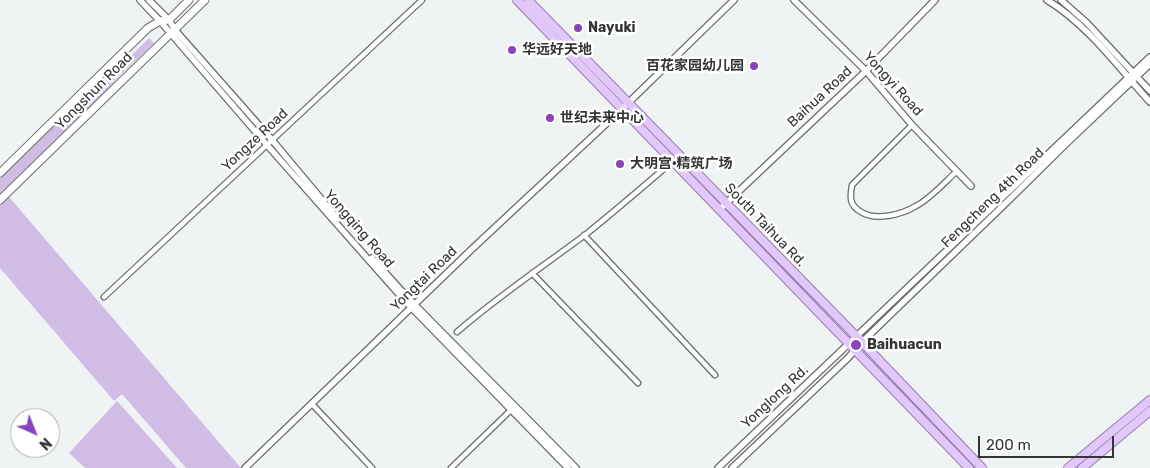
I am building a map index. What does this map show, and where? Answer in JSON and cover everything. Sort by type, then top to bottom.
[{"type":"main road","points":[[160,21],[169,20],[189,0]]},
{"type":"main road","name":"Yongshun Road","points":[[0,200],[205,0]]},
{"type":"main road","name":"South Taihua Rd.","points":[[517,0],[969,468]]},
{"type":"main road","name":"South Taihua Rd.","points":[[528,0],[982,468]]},
{"type":"main road","name":"Yongshun Road","points":[[0,173],[148,28],[160,21]]},
{"type":"main road","points":[[1068,468],[1150,400]]},
{"type":"main road","points":[[1082,468],[1150,411]]},
{"type":"street","name":"Yongqing Road","points":[[140,0],[173,32],[414,306],[568,468]]},
{"type":"street","name":"Yongqing Road","points":[[149,0],[169,20],[173,32]]},
{"type":"street","name":"Yongze Road","points":[[104,297],[422,0]]},
{"type":"street","name":"Yongtai Road","points":[[246,468],[734,0]]},
{"type":"street","name":"Yongyi Road","points":[[794,0],[866,71],[912,125],[971,186]]},
{"type":"street","name":"Baihua Road","points":[[720,209],[866,71],[935,0]]},
{"type":"street","points":[[1048,0],[1059,7],[1082,28],[1150,102]]},
{"type":"street","points":[[1061,0],[1087,22],[1150,91]]},
{"type":"street","points":[[1130,80],[1150,57]]},
{"type":"street","points":[[1135,75],[1150,64]]},
{"type":"street","name":"Fengcheng 4th Road","points":[[849,344],[859,340],[1008,201],[1130,80]]},
{"type":"street","points":[[912,125],[852,186],[850,197],[857,210],[874,216],[904,212],[917,206],[957,171]]},
{"type":"street","points":[[457,332],[483,310],[584,235],[673,161]]},
{"type":"street","points":[[584,235],[715,375]]},
{"type":"street","points":[[532,273],[638,383]]},
{"type":"street","name":"Fengcheng 4th Road","points":[[855,351],[859,340]]},
{"type":"street","name":"Yonglong Rd.","points":[[718,468],[849,344]]},
{"type":"street","name":"Yonglong Rd.","points":[[732,468],[855,351]]},
{"type":"street","points":[[312,404],[372,468]]},
{"type":"street","name":"Yongqing Road","points":[[513,408],[576,468]]},
{"type":"street","points":[[451,468],[513,408]]},
{"type":"shaded area","points":[[149,38],[154,43],[4,191],[241,468],[186,468],[122,394],[114,401],[0,268],[0,178],[84,97],[109,77]]},
{"type":"shaded area","points":[[117,401],[177,468],[85,468],[69,453]]},
{"type":"place","name":"Nayuki","points":[[578,28]]},
{"type":"place","name":"华远好天地","points":[[512,50]]},
{"type":"place","name":"百花家园幼儿园","points":[[754,66]]},
{"type":"place","name":"世纪未来中心","points":[[550,118]]},
{"type":"place","name":"大明宫·精筑广场","points":[[620,164]]},
{"type":"place","name":"Baihuacun","points":[[856,345]]}]
